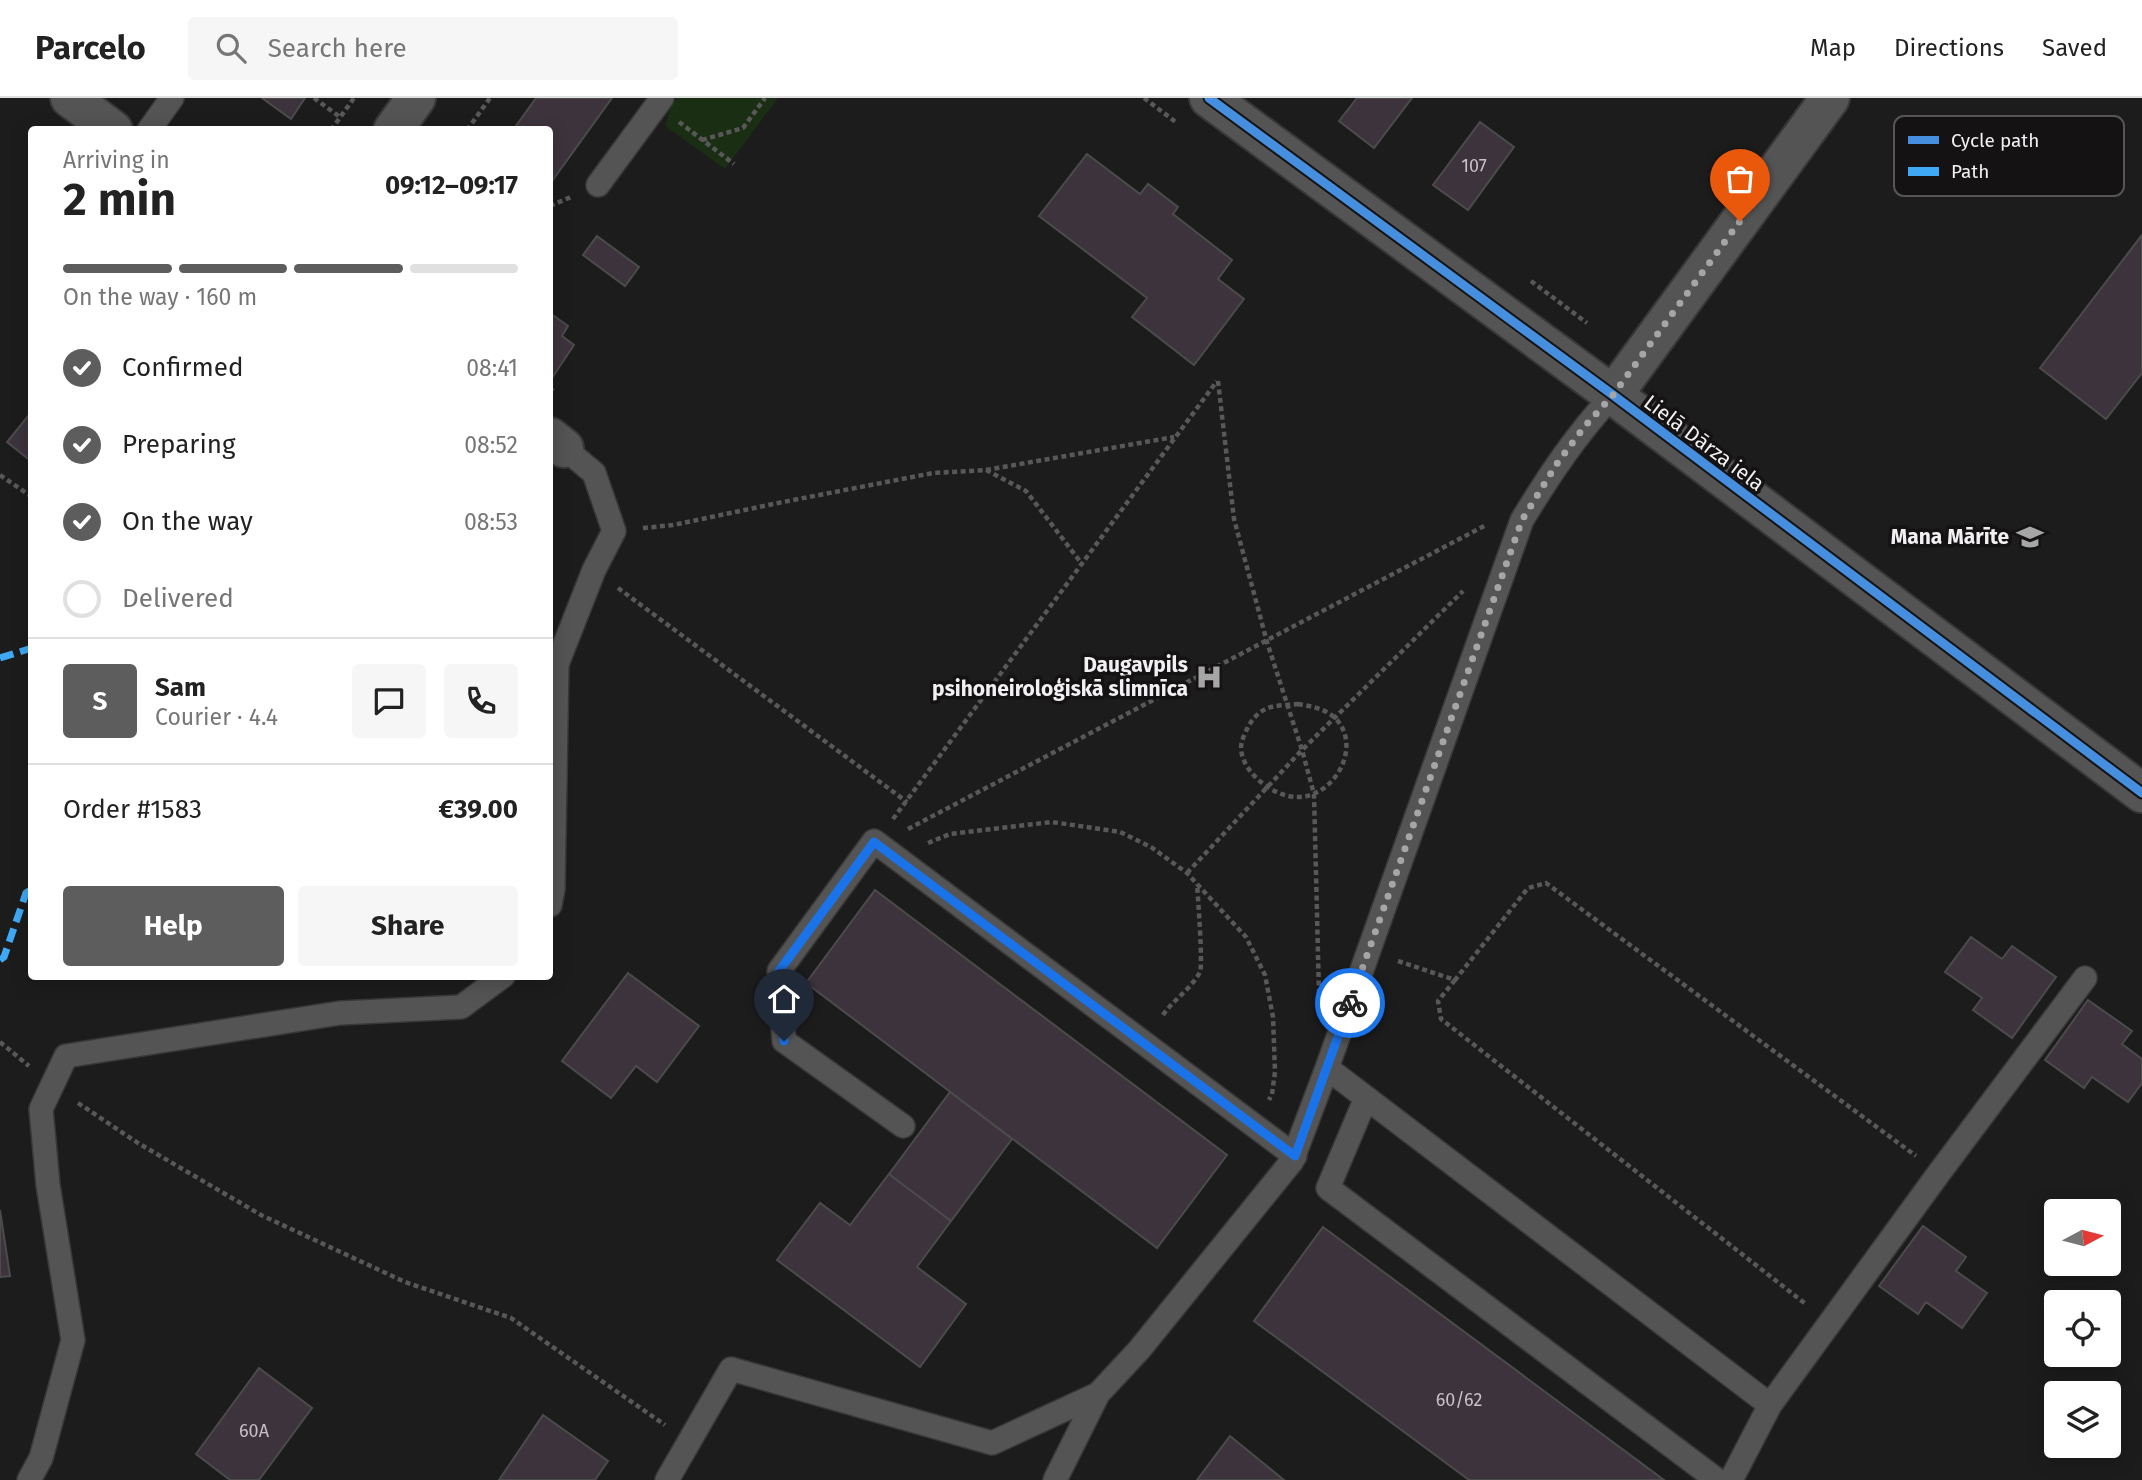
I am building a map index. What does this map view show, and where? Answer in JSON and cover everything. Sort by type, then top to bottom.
[{"type":"street","points":[[70,98],[108,126]]},
{"type":"street","points":[[396,126],[416,98]]},
{"type":"street","name":"Lielā Dārza iela","points":[[1209,98],[1613,395],[2142,793]]},
{"type":"street","points":[[1613,395],[1817,102]]},
{"type":"lane","points":[[152,126],[172,98]]},
{"type":"lane","points":[[598,186],[659,102]]},
{"type":"lane","points":[[1055,1480],[1098,1394],[1139,1350],[1295,1156],[1522,520],[1558,462],[1613,395]]},
{"type":"lane","points":[[553,888],[557,664],[594,570],[614,531],[594,473],[557,443]]},
{"type":"lane","points":[[903,1126],[784,1041],[779,971],[882,848],[1295,1156]]},
{"type":"lane","points":[[1731,1480],[1770,1405],[2085,978]]},
{"type":"lane","points":[[29,1480],[41,1458],[73,1340],[48,1185],[41,1109],[66,1056],[340,1013],[461,1007],[498,980]]},
{"type":"lane","points":[[1327,1069],[1770,1405]]},
{"type":"lane","points":[[1366,1098],[1328,1188],[1717,1480]]},
{"type":"lane","points":[[667,1480],[731,1369],[992,1443],[1098,1394]]},
{"type":"path","points":[[314,98],[340,117]]},
{"type":"path","points":[[334,126],[354,98]]},
{"type":"path","points":[[470,126],[490,98]]},
{"type":"path","points":[[702,140],[743,128],[765,98]]},
{"type":"path","points":[[659,102],[734,164]]},
{"type":"path","points":[[1531,281],[1587,323]]},
{"type":"path","points":[[882,848],[907,802],[1218,381],[1234,519],[1267,642],[1314,794],[1319,1006]]},
{"type":"path","points":[[614,531],[673,525],[933,473],[986,470],[1175,437]]},
{"type":"path","points":[[986,470],[1026,491],[1082,564]]},
{"type":"path","points":[[0,475],[28,494]]},
{"type":"path","points":[[882,848],[1490,523]]},
{"type":"path","points":[[594,570],[907,802]]},
{"type":"path","points":[[1187,873],[1302,750],[1468,585]]},
{"type":"path","points":[[1315,706],[1335,717],[1346,743],[1345,760],[1338,775],[1327,787],[1314,794],[1284,796],[1266,787],[1245,762],[1241,748],[1244,734],[1253,718],[1269,707],[1315,706]]},
{"type":"path","points":[[882,848],[950,834],[1052,822],[1120,832],[1151,847],[1187,873],[1246,937],[1265,975],[1273,1017],[1275,1072],[1272,1094],[1264,1109]]},
{"type":"path","points":[[1163,1015],[1171,1003],[1189,988],[1201,970],[1197,883]]},
{"type":"path","points":[[1830,1323],[1441,1019],[1438,1001],[1528,888],[1546,884],[1939,1173]]},
{"type":"path","points":[[1395,960],[1455,980]]},
{"type":"path","points":[[51,1086],[138,1143],[261,1215],[405,1282],[510,1318],[690,1442]]},
{"type":"green space","points":[[677,98],[778,98],[725,169],[665,126],[671,106]]},
{"type":"building","points":[[262,98],[305,98],[291,119]]},
{"type":"building","points":[[536,98],[612,98],[553,180],[553,126],[516,126]]},
{"type":"building","points":[[1357,98],[1412,98],[1374,148],[1339,121]]},
{"type":"building","points":[[1480,122],[1514,147],[1468,210],[1433,185]]},
{"type":"building","points":[[1087,154],[1140,194],[1148,184],[1178,207],[1173,214],[1232,260],[1218,279],[1244,299],[1194,365],[1132,317],[1147,298],[1039,216]]},
{"type":"building","points":[[2142,235],[2142,373],[2106,419],[2040,368]]},
{"type":"building","points":[[597,236],[639,267],[625,286],[583,255]]},
{"type":"building","points":[[553,315],[568,326],[562,336],[574,345],[553,376]]},
{"type":"building","points":[[28,416],[28,459],[7,442]]},
{"type":"building","points":[[875,890],[1227,1155],[1157,1248],[806,983]]},
{"type":"building","points":[[1971,937],[2002,959],[2012,946],[2056,977],[2012,1038],[1973,1010],[1982,998],[1945,972]]},
{"type":"building","points":[[628,973],[699,1026],[657,1082],[636,1066],[611,1098],[562,1061]]},
{"type":"building","points":[[2088,1000],[2132,1031],[2122,1044],[2142,1059],[2142,1083],[2128,1102],[2092,1077],[2084,1088],[2045,1060]]},
{"type":"building","points":[[950,1092],[1012,1139],[951,1221],[889,1174]]},
{"type":"building","points":[[889,1174],[951,1221],[917,1267],[966,1304],[920,1367],[777,1260],[820,1203],[850,1225]]},
{"type":"building","points":[[0,1210],[10,1276],[0,1277]]},
{"type":"building","points":[[1923,1226],[1966,1257],[1956,1271],[1987,1293],[1962,1328],[1926,1302],[1918,1314],[1879,1286]]},
{"type":"building","points":[[1323,1227],[1664,1480],[1469,1480],[1254,1321]]},
{"type":"building","points":[[259,1368],[312,1408],[259,1480],[230,1480],[196,1454]]},
{"type":"building","points":[[543,1415],[608,1461],[595,1480],[499,1480]]},
{"type":"building","points":[[1230,1436],[1284,1480],[1197,1480]]},
{"type":"marked path","points":[[0,658],[28,649]]},
{"type":"marked path","points":[[0,960],[4,957],[28,892]]},
{"type":"cycle path","points":[[1209,98],[1613,395],[2142,793]]},
{"type":"way so far","points":[[1350,1003],[1522,520],[1558,462],[1613,395],[1740,221]]},
{"type":"place","name":"Mana Mārīte","points":[[2030,537]]},
{"type":"place","name":"Daugavpils psihoneiroloģiskā slimnīca","points":[[1209,677]]},
{"type":"route","points":[[784,1041],[779,971],[874,842],[1295,1156],[1350,1003]]}]
